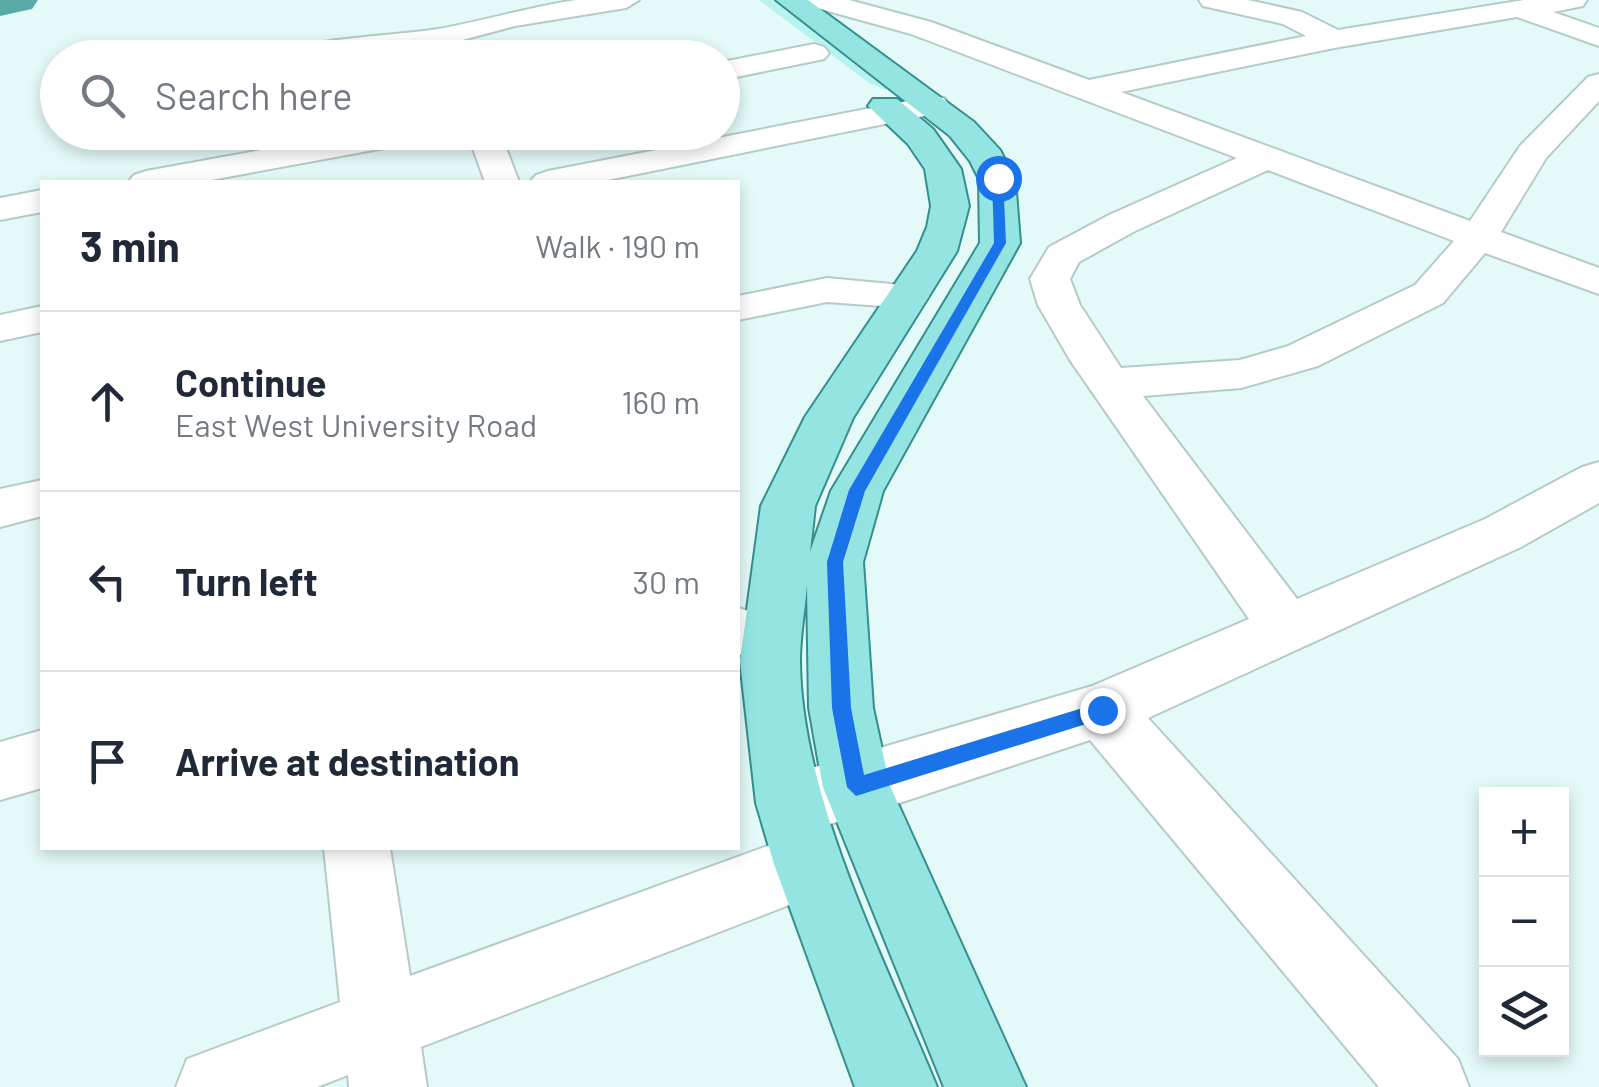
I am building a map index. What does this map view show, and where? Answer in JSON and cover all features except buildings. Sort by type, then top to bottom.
[{"type":"main road","points":[[748,0],[814,53],[914,109],[962,128],[998,178],[1000,243],[857,490],[835,562],[842,708],[856,787],[984,1087]]},
{"type":"main road","points":[[790,0],[914,109],[926,142],[946,172],[953,198],[949,226],[909,296],[828,417],[788,506],[755,636],[800,834],[896,1087]]},
{"type":"street","points":[[462,40],[514,18],[626,0]]},
{"type":"street","points":[[819,0],[921,28],[1599,282]]},
{"type":"street","points":[[1212,0],[1292,18],[1334,39]]},
{"type":"street","points":[[1087,90],[1508,4],[1574,0]]},
{"type":"street","points":[[1508,4],[1599,37]]},
{"type":"street","points":[[740,68],[814,53]]},
{"type":"street","points":[[1110,384],[1241,374],[1303,356],[1428,294],[1480,235],[1532,154],[1599,82]]},
{"type":"street","points":[[740,144],[914,109]]},
{"type":"street","points":[[157,180],[321,150]]},
{"type":"street","points":[[490,150],[501,180]]},
{"type":"street","points":[[558,180],[708,150]]},
{"type":"street","points":[[1266,158],[1122,223],[1063,255],[1050,279],[1058,305],[1110,384],[1288,628]]},
{"type":"street","points":[[0,209],[40,201]]},
{"type":"street","points":[[740,308],[828,290],[909,296]]},
{"type":"street","points":[[0,328],[40,320]]},
{"type":"street","points":[[215,1087],[384,1055],[800,834],[856,787],[1102,710],[1591,496]]},
{"type":"street","points":[[0,508],[40,498]]},
{"type":"street","points":[[1102,710],[1430,1087]]},
{"type":"street","points":[[0,771],[40,760]]},
{"type":"street","points":[[357,850],[384,1055]]},
{"type":"shaded area","points":[[759,0],[776,0],[888,85],[886,90],[869,83]]},
{"type":"waterway","points":[[0,4],[18,0]]},
{"type":"route","points":[[998,178],[1002,207],[1000,243],[857,490],[835,562],[842,708],[856,787],[1102,710]]}]
